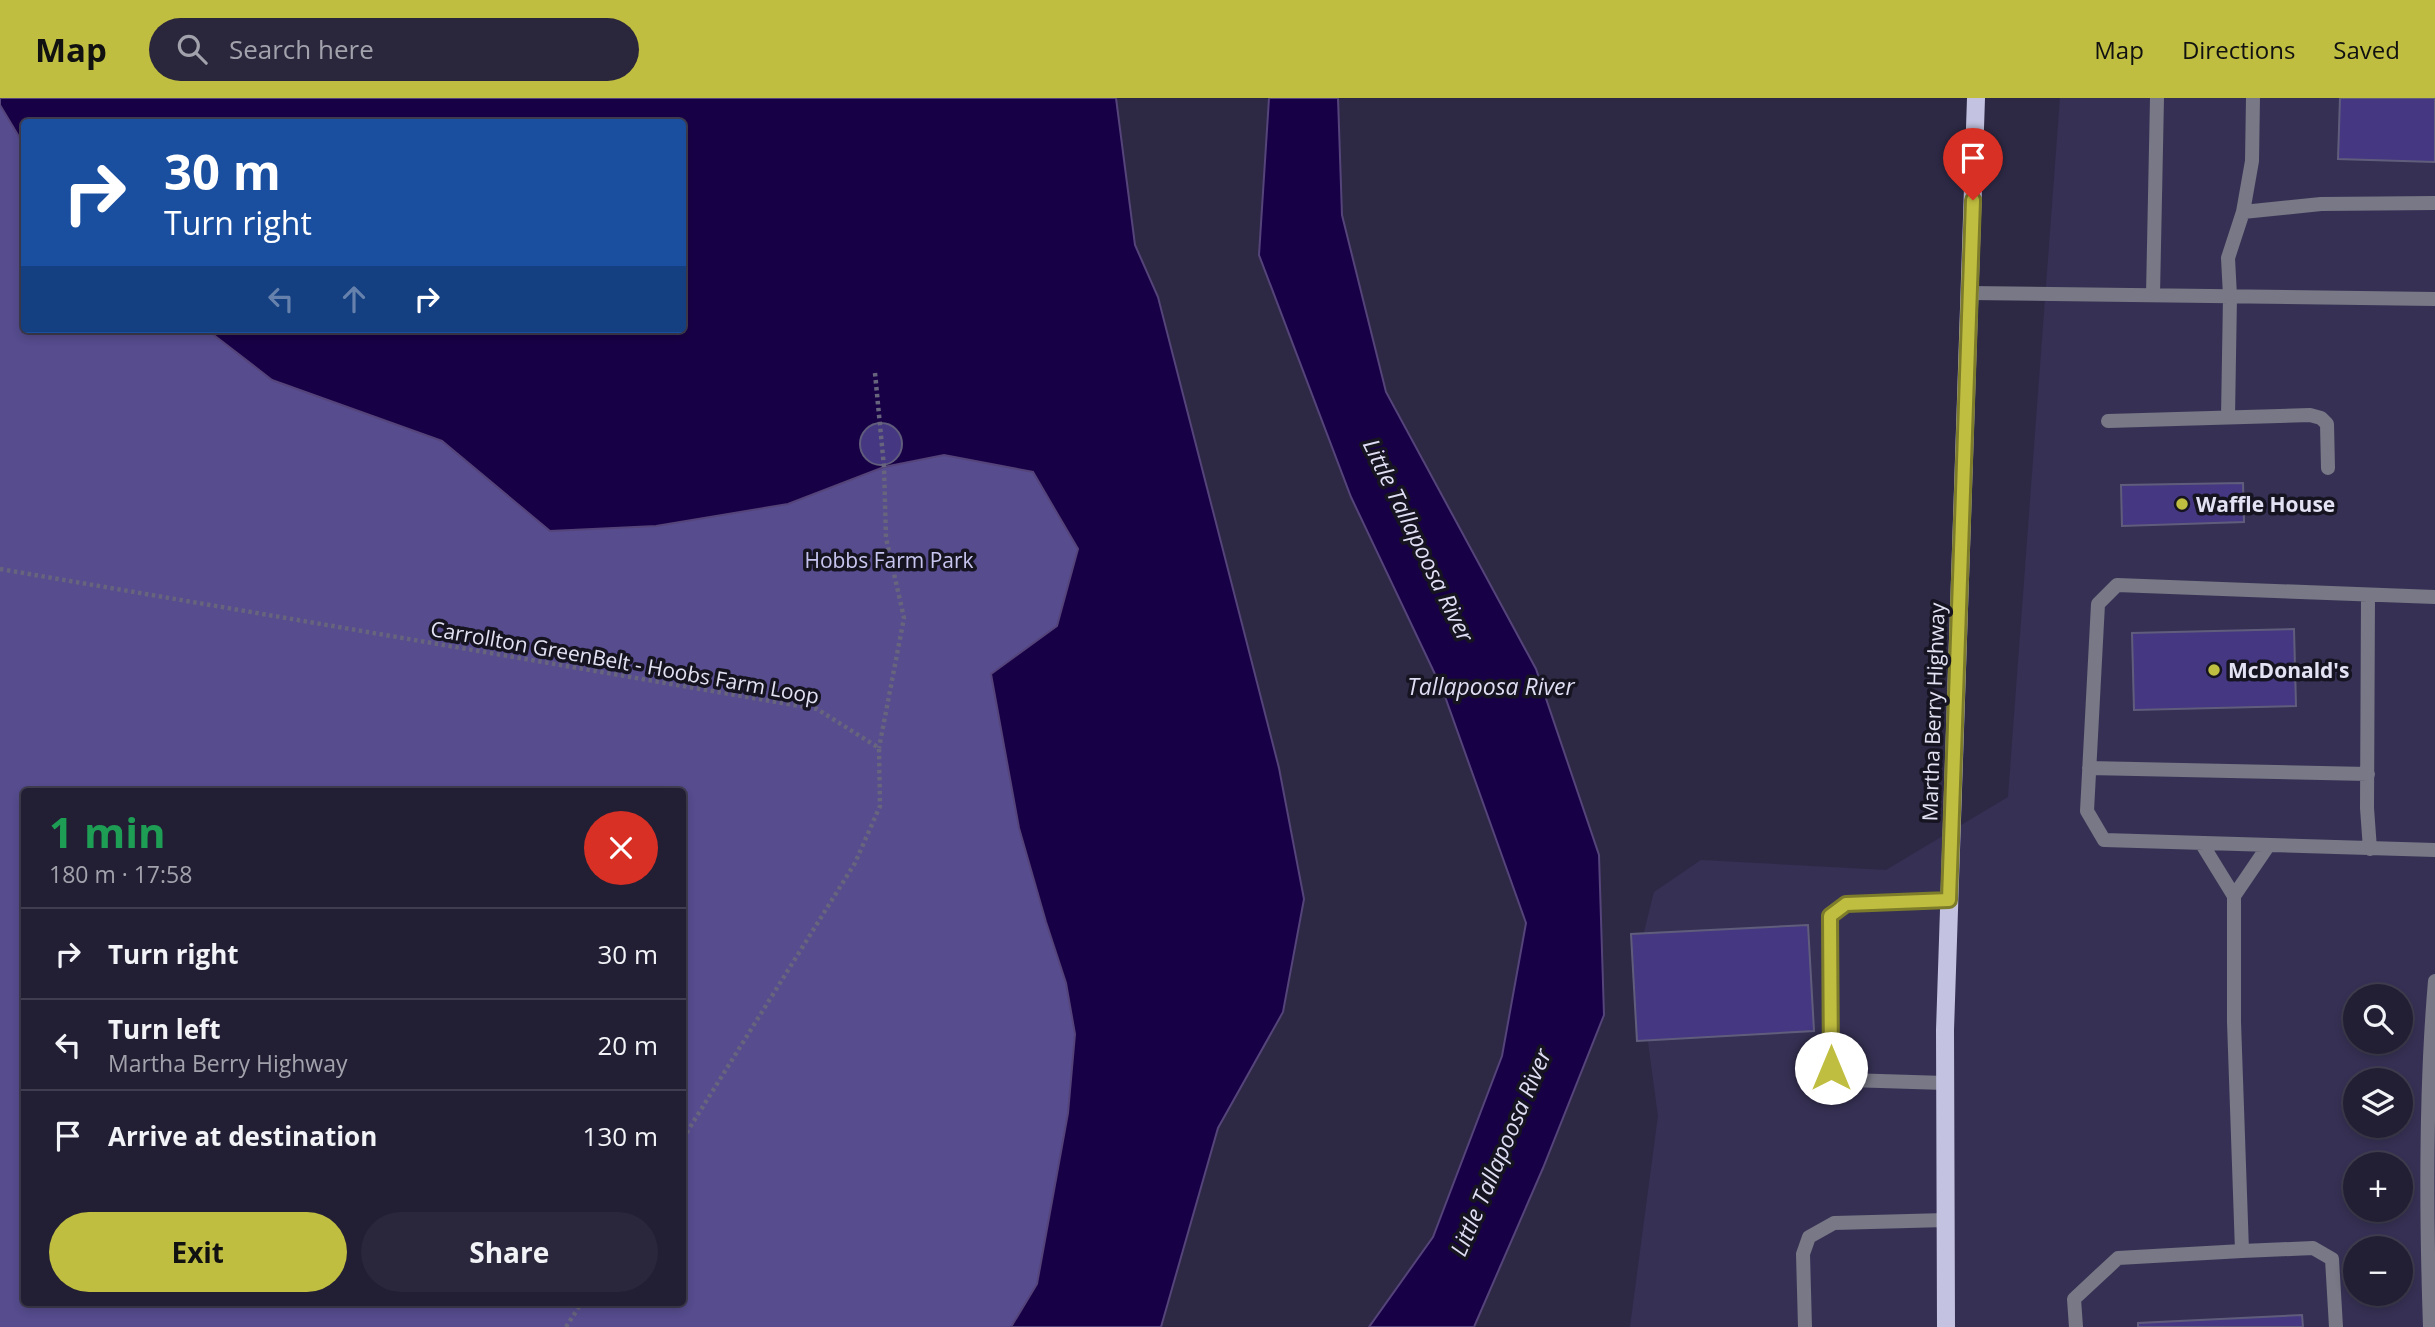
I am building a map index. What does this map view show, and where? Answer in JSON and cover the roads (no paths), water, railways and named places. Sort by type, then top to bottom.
[{"type":"main road","name":"Martha Berry Highway","points":[[1946,1327],[1945,1083],[1949,900],[1976,98]]},
{"type":"lane","points":[[2153,295],[2157,98]]},
{"type":"lane","points":[[2228,417],[2228,258],[2243,212],[2252,161],[2253,98]]},
{"type":"lane","points":[[2243,212],[2321,204],[2435,203]]},
{"type":"lane","points":[[1970,293],[2435,299]]},
{"type":"lane","points":[[2108,421],[2311,415],[2322,418],[2327,424],[2328,468]]},
{"type":"lane","points":[[2435,597],[2117,585],[2098,604],[2087,811],[2104,840],[2435,850]]},
{"type":"lane","points":[[2368,596],[2370,849]]},
{"type":"lane","points":[[2089,768],[2368,774]]},
{"type":"lane","points":[[2202,844],[2234,895],[2234,1022],[2242,1251]]},
{"type":"lane","points":[[2234,895],[2268,846]]},
{"type":"lane","points":[[1945,1083],[1848,1080],[1831,1068],[1830,916],[1846,904],[1949,900]]},
{"type":"lane","points":[[2430,1327],[2427,1221],[2435,981]]},
{"type":"lane","points":[[1805,1327],[1803,1255],[1809,1237],[1834,1223],[1946,1220]]},
{"type":"lane","points":[[2076,1327],[2074,1299],[2118,1258],[2313,1248],[2332,1259],[2336,1327]]},
{"type":"water","points":[[0,98],[1116,98],[1135,245],[1158,297],[1279,768],[1304,899],[1283,1012],[1218,1128],[1161,1327],[1011,1327],[1037,1284],[1068,1113],[1075,1034],[1066,983],[1019,828],[991,674],[1057,626],[1078,549],[1033,472],[944,455],[884,467],[788,504],[656,526],[550,531],[442,441],[272,380],[211,333],[686,333],[686,119],[21,119],[21,140],[0,105]]},
{"type":"water","name":"Tallapoosa River","points":[[1269,98],[1338,98],[1342,215],[1386,392],[1536,669],[1599,855],[1604,1015],[1543,1168],[1474,1327],[1369,1327],[1433,1237],[1502,1056],[1526,923],[1443,691],[1351,497],[1259,255]]},
{"type":"place","name":"Waffle House","points":[[2182,504]]},
{"type":"place","name":"McDonald's","points":[[2214,670]]},
{"type":"water label","name":"Little Tallapoosa River","points":[[1419,540]]},
{"type":"water label","name":"Little Tallapoosa River","points":[[1500,1152]]},
{"type":"park label","name":"Hobbs Farm Park","points":[[889,560]]}]
